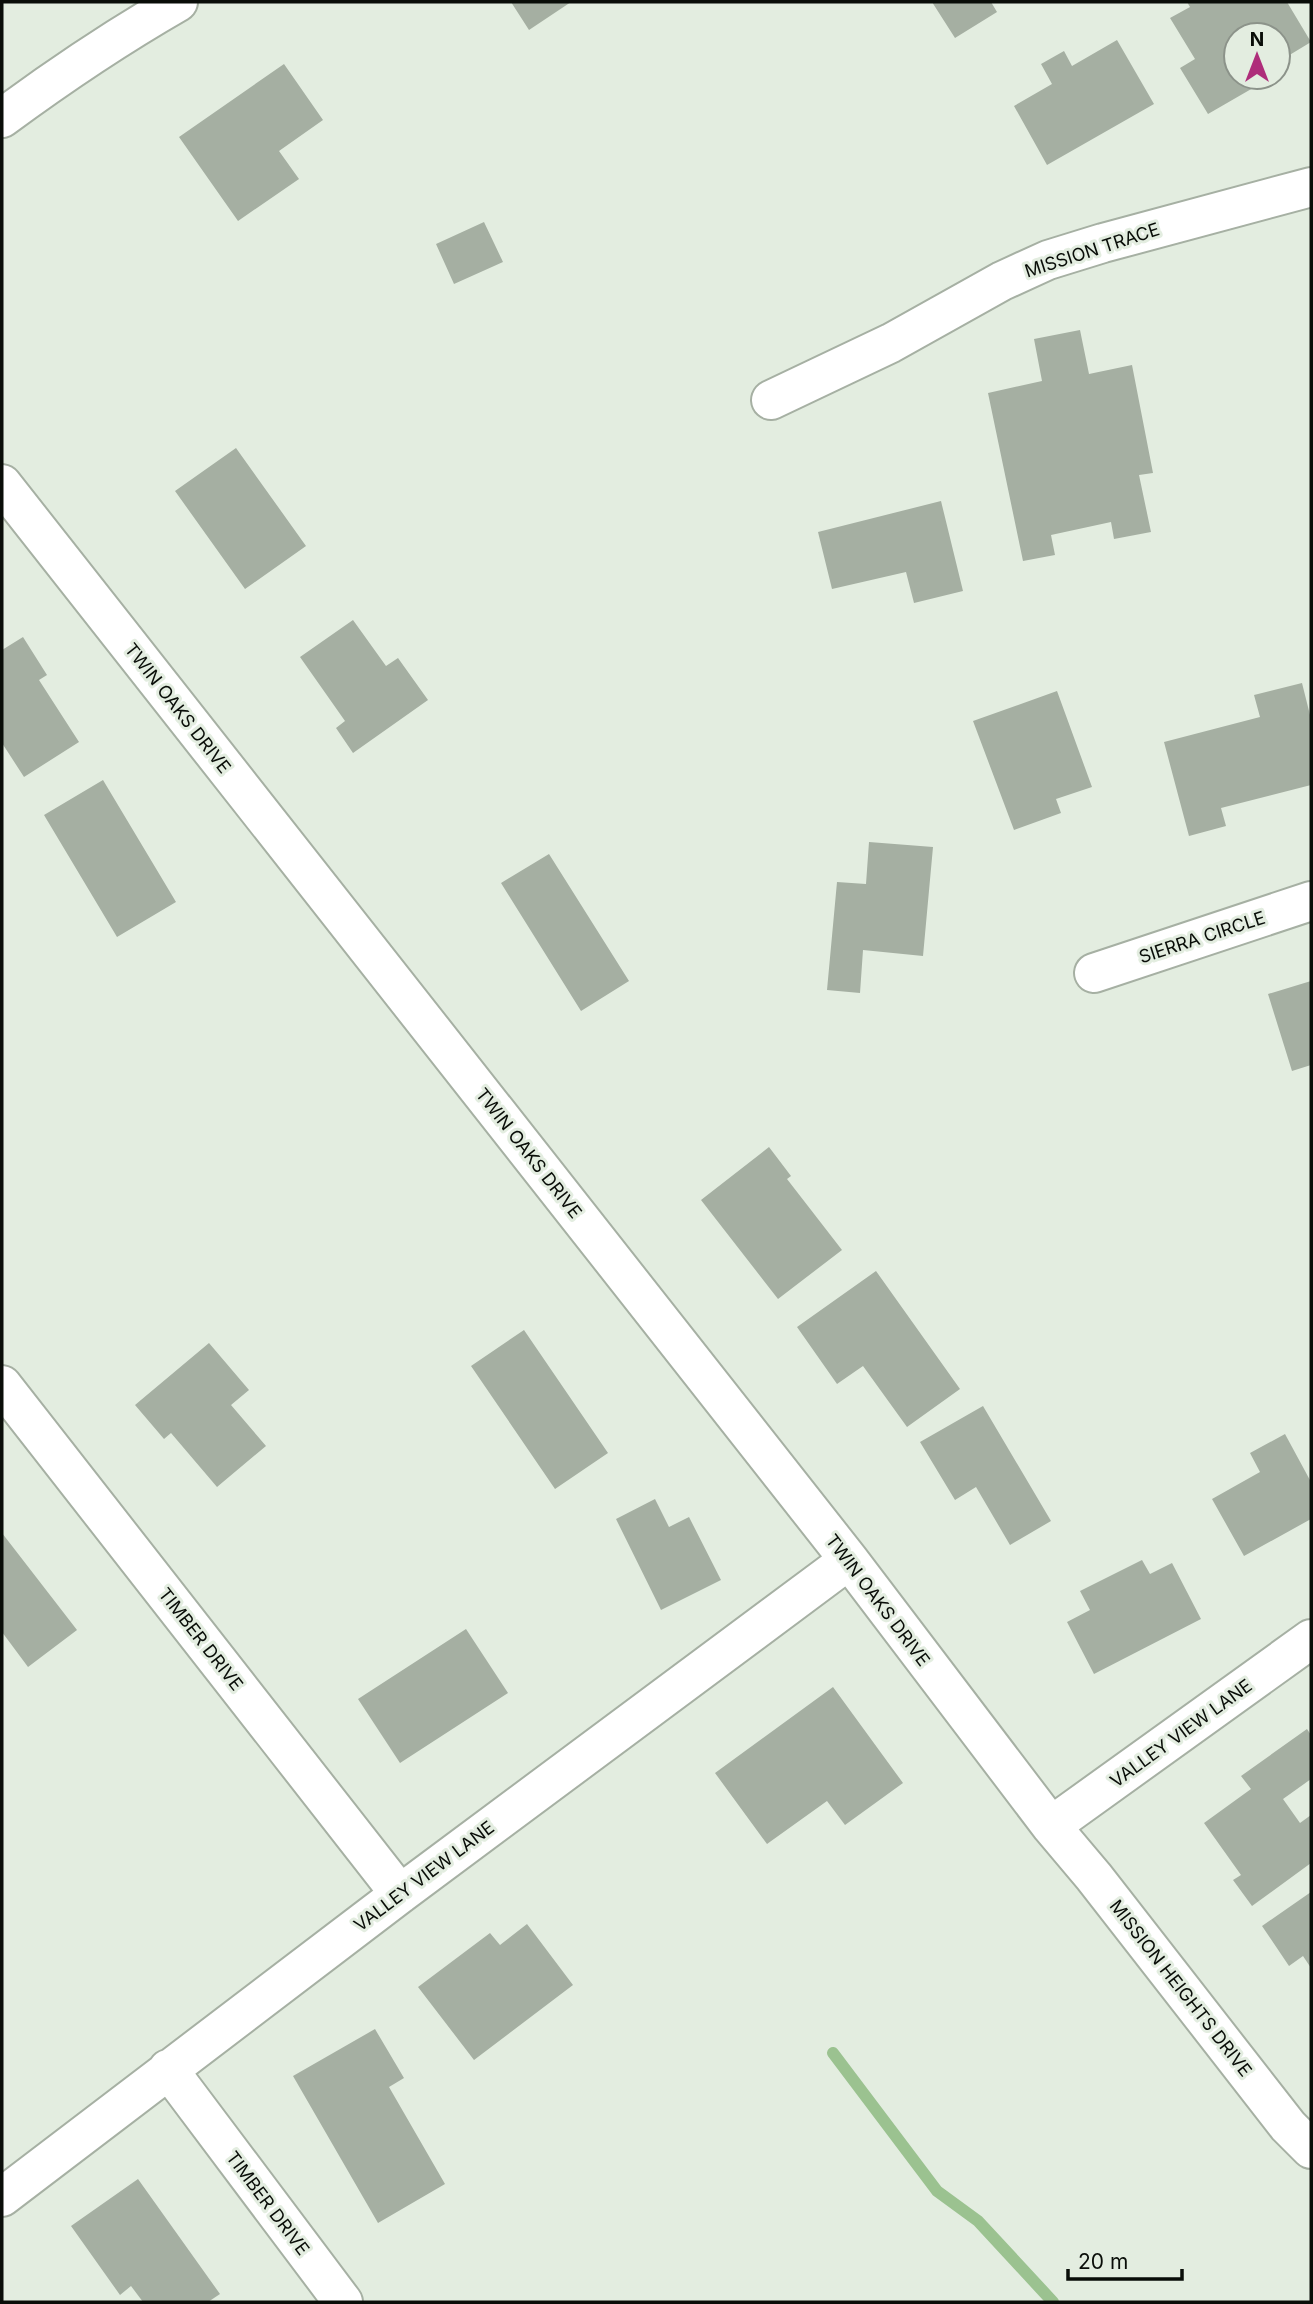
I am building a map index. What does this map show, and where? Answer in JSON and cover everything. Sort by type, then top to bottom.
[{"type":"street","points":[[2,118],[61,75],[178,2]]},
{"type":"street","name":"MISSION TRACE","points":[[771,400],[891,343],[1002,281],[1048,260],[1311,187]]},
{"type":"street","name":"TWIN OAKS DRIVE","points":[[2,484],[849,1560],[1051,1826]]},
{"type":"street","name":"SIERRA CIRCLE","points":[[1094,973],[1311,901]]},
{"type":"street","name":"TIMBER DRIVE","points":[[2,1385],[400,1894]]},
{"type":"street","name":"VALLEY VIEW LANE","points":[[5,2189],[849,1560]]},
{"type":"street","name":"VALLEY VIEW LANE","points":[[1051,1826],[1311,1639]]},
{"type":"street","name":"MISSION HEIGHTS DRIVE","points":[[1051,1826],[1094,1877],[1288,2126],[1311,2149]]},
{"type":"street","name":"TIMBER DRIVE","points":[[168,2069],[343,2302]]},
{"type":"building","points":[[511,2],[571,2],[529,30]]},
{"type":"building","points":[[932,2],[991,2],[997,12],[955,38]]},
{"type":"building","points":[[1187,2],[1287,2],[1311,42],[1292,54],[1292,21],[1222,21],[1222,91],[1248,91],[1208,114],[1180,68],[1195,59],[1170,18],[1190,7]]},
{"type":"building","points":[[1117,40],[1154,104],[1047,165],[1014,106],[1052,84],[1041,64],[1064,51],[1072,66]]},
{"type":"building","points":[[284,64],[323,120],[279,151],[299,179],[238,221],[179,137]]},
{"type":"building","points":[[484,222],[503,262],[454,284],[436,244]]},
{"type":"building","points":[[1080,330],[1089,374],[1132,365],[1153,473],[1139,475],[1151,532],[1114,539],[1111,522],[1051,535],[1055,555],[1023,561],[988,393],[1042,381],[1034,339]]},
{"type":"building","points":[[236,448],[306,546],[245,589],[175,491]]},
{"type":"building","points":[[941,501],[963,591],[914,603],[906,572],[832,589],[818,532]]},
{"type":"building","points":[[353,620],[386,666],[398,658],[428,700],[353,753],[336,728],[345,721],[300,657]]},
{"type":"building","points":[[23,637],[47,675],[39,680],[79,742],[24,777],[2,743],[2,650]]},
{"type":"building","points":[[1302,683],[1311,719],[1311,785],[1221,808],[1226,826],[1189,836],[1164,742],[1260,717],[1254,695]]},
{"type":"building","points":[[1057,691],[1092,787],[1056,799],[1061,813],[1014,830],[973,721]]},
{"type":"building","points":[[103,780],[176,902],[117,937],[44,815]]},
{"type":"building","points":[[869,842],[933,847],[923,956],[863,950],[860,993],[827,990],[837,882],[866,884]]},
{"type":"building","points":[[549,854],[629,981],[581,1011],[501,883]]},
{"type":"building","points":[[1311,981],[1311,1065],[1292,1071],[1268,994]]},
{"type":"building","points":[[769,1147],[791,1176],[787,1179],[842,1250],[778,1299],[701,1200]]},
{"type":"building","points":[[876,1271],[960,1389],[907,1427],[863,1366],[837,1384],[797,1327]]},
{"type":"building","points":[[524,1330],[608,1453],[555,1489],[471,1366]]},
{"type":"building","points":[[209,1343],[249,1390],[231,1405],[266,1446],[217,1487],[171,1433],[164,1439],[135,1405]]},
{"type":"building","points":[[983,1406],[1051,1521],[1010,1545],[976,1487],[955,1500],[920,1442]]},
{"type":"building","points":[[1285,1434],[1311,1482],[1311,1519],[1244,1556],[1212,1499],[1260,1472],[1250,1453]]},
{"type":"building","points":[[655,1499],[669,1527],[689,1517],[721,1580],[661,1610],[616,1519]]},
{"type":"building","points":[[2,1533],[77,1630],[28,1667],[2,1632]]},
{"type":"building","points":[[1142,1560],[1150,1574],[1172,1563],[1201,1619],[1094,1674],[1067,1622],[1090,1610],[1080,1591]]},
{"type":"building","points":[[466,1629],[508,1693],[400,1763],[358,1699]]},
{"type":"building","points":[[833,1687],[903,1783],[845,1825],[827,1801],[767,1844],[715,1773]]},
{"type":"building","points":[[1307,1729],[1311,1735],[1311,1779],[1283,1799],[1300,1823],[1311,1815],[1311,1863],[1252,1906],[1233,1880],[1241,1875],[1204,1823],[1251,1789],[1241,1776]]},
{"type":"building","points":[[1311,1892],[1311,1968],[1303,1956],[1289,1966],[1262,1926]]},
{"type":"building","points":[[527,1924],[573,1985],[474,2060],[418,1987],[490,1933],[500,1945]]},
{"type":"building","points":[[375,2029],[404,2078],[389,2087],[445,2184],[378,2223],[293,2076]]},
{"type":"building","points":[[138,2179],[220,2294],[208,2302],[143,2302],[131,2286],[120,2295],[71,2226]]},
{"type":"waterway","points":[[833,2053],[937,2191],[978,2221],[1053,2302]]}]
